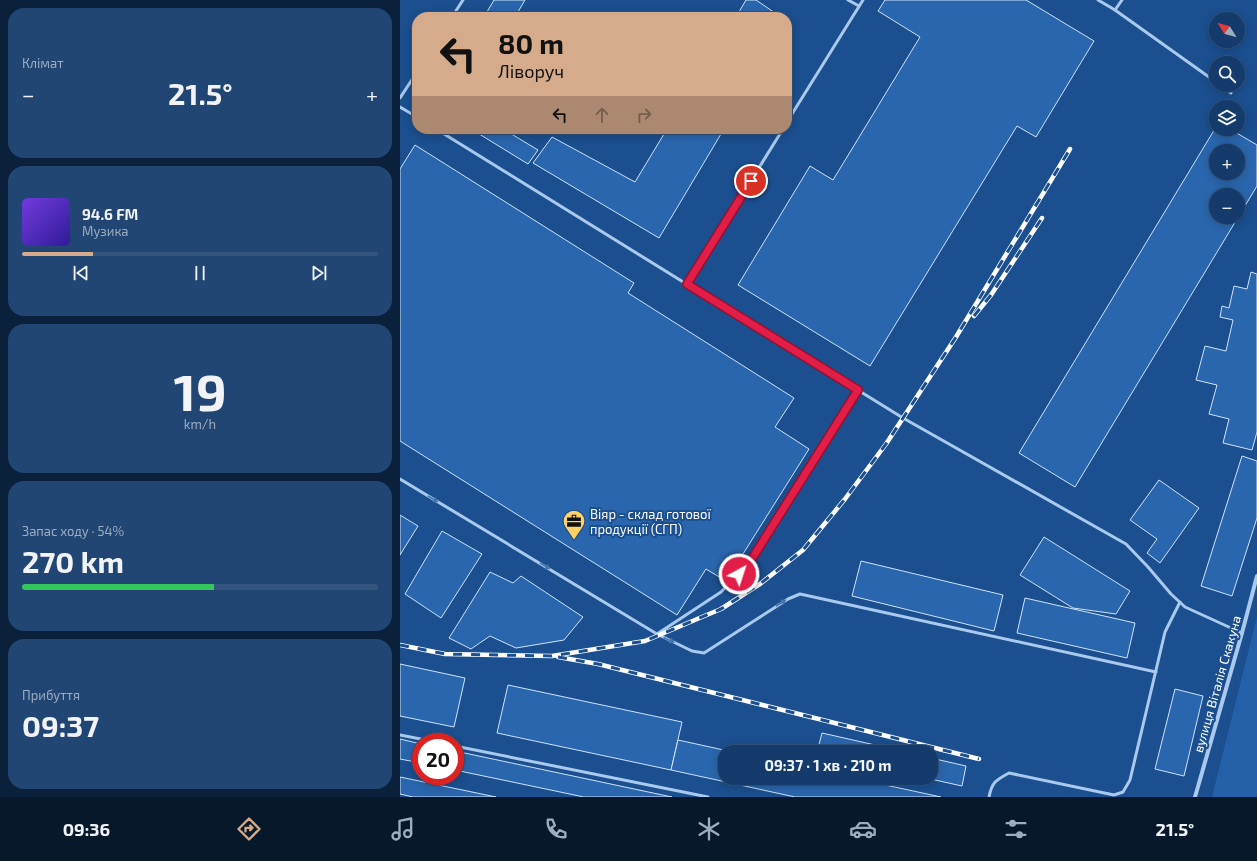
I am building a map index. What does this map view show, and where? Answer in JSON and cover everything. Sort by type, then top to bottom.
[{"type":"street","name":"вулиця Віталія Скакуна","points":[[1195,797],[1257,576]]},
{"type":"lane","points":[[455,12],[463,0]]},
{"type":"lane","points":[[848,0],[859,6]]},
{"type":"lane","points":[[792,114],[863,0]]},
{"type":"lane","points":[[1098,0],[1115,10],[1209,77]]},
{"type":"lane","points":[[1115,10],[1122,0]]},
{"type":"lane","points":[[400,98],[412,80]]},
{"type":"lane","points":[[400,107],[412,114]]},
{"type":"lane","points":[[444,134],[909,422],[1126,544],[1171,594],[1185,607],[1242,633]]},
{"type":"lane","points":[[687,284],[780,134]]},
{"type":"lane","points":[[657,634],[721,592],[748,565],[858,390]]},
{"type":"lane","points":[[400,479],[657,634],[692,651],[704,653],[788,599],[800,594],[1156,672]]},
{"type":"lane","points":[[989,797],[991,786],[998,779],[1009,773],[1114,795],[1123,792],[1130,780],[1165,632],[1180,602]]},
{"type":"lane","points":[[400,735],[412,737]]},
{"type":"lane","points":[[464,748],[708,797]]},
{"type":"shaded area","points":[[1257,617],[1257,797],[1212,797]]},
{"type":"building","points":[[494,0],[525,0],[518,12],[487,12]]},
{"type":"building","points":[[746,0],[756,0],[774,12],[739,12]]},
{"type":"building","points":[[885,0],[1026,0],[1094,41],[1036,137],[1017,126],[870,366],[738,285],[810,166],[833,180],[920,37],[878,11]]},
{"type":"building","points":[[479,134],[511,134],[538,150],[528,164]]},
{"type":"building","points":[[664,134],[721,134],[659,238],[533,163],[552,137],[635,182]]},
{"type":"building","points":[[1211,136],[1242,136],[1257,145],[1257,186],[1245,206],[1245,188],[1209,188],[1209,224],[1234,224],[1075,487],[1019,453]]},
{"type":"building","points":[[415,145],[634,283],[628,293],[794,398],[775,427],[809,449],[726,581],[706,569],[677,615],[400,441],[400,169]]},
{"type":"building","points":[[1251,272],[1257,274],[1257,432],[1252,450],[1223,443],[1229,419],[1209,414],[1217,385],[1196,380],[1205,346],[1226,351],[1233,320],[1220,317],[1222,306],[1229,308],[1234,286],[1247,289]]},
{"type":"building","points":[[1242,456],[1257,461],[1257,518],[1232,596],[1201,586]]},
{"type":"building","points":[[1159,480],[1199,508],[1160,563],[1147,553],[1157,539],[1130,520]]},
{"type":"building","points":[[400,515],[418,526],[400,555]]},
{"type":"building","points":[[442,531],[482,554],[441,618],[405,594]]},
{"type":"building","points":[[1044,537],[1130,591],[1116,614],[1073,608],[1020,575]]},
{"type":"building","points":[[861,561],[1003,595],[994,631],[852,596]]},
{"type":"building","points":[[490,572],[513,583],[521,576],[583,617],[564,640],[516,648],[490,636],[471,649],[449,638]]},
{"type":"building","points":[[1025,598],[1135,623],[1127,658],[1017,633]]},
{"type":"building","points":[[400,664],[465,678],[454,727],[400,716]]},
{"type":"building","points":[[508,685],[682,722],[671,770],[497,733]]},
{"type":"building","points":[[1175,689],[1203,696],[1184,776],[1155,769]]},
{"type":"building","points":[[822,733],[875,745],[819,745]]},
{"type":"building","points":[[400,739],[412,742],[412,761],[400,759]]},
{"type":"building","points":[[678,740],[718,749],[718,780],[671,770]]},
{"type":"building","points":[[464,753],[672,797],[584,797],[464,772]]},
{"type":"building","points":[[938,760],[966,766],[962,786],[938,781]]},
{"type":"building","points":[[400,777],[412,780],[412,785],[438,785],[496,797],[413,797],[400,794]]},
{"type":"building","points":[[740,785],[885,785],[941,797],[795,797]]},
{"type":"railway","points":[[400,645],[445,654],[552,656],[645,641],[721,609],[760,584],[803,550],[845,499],[886,444],[956,337],[1070,149]]},
{"type":"railway","points":[[974,316],[991,295],[1042,218]]},
{"type":"railway","points":[[558,657],[598,664],[979,759]]},
{"type":"place","name":"Віяр - склад готової продукції (СГП)","points":[[574,540]]},
{"type":"route","points":[[739,574],[748,565],[858,390],[687,284],[751,181]]}]
